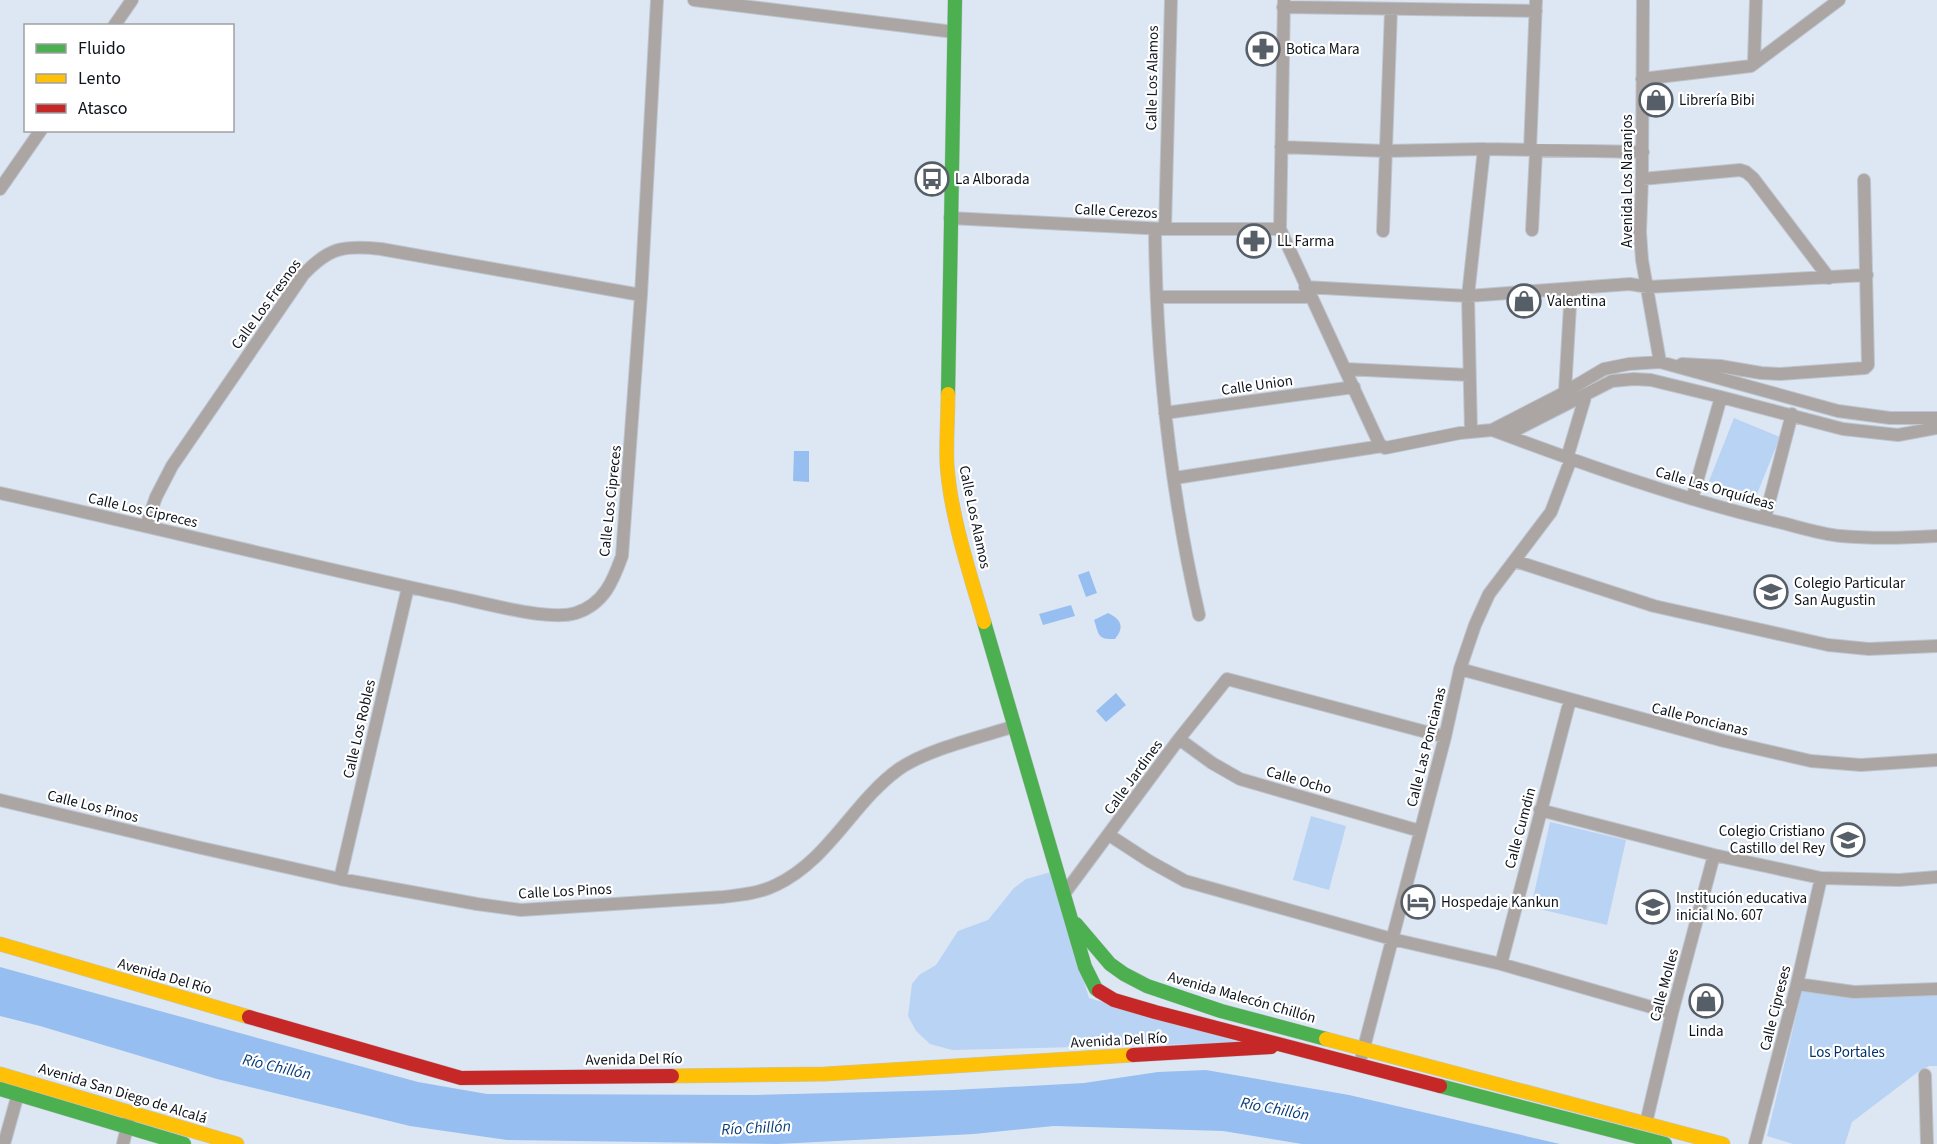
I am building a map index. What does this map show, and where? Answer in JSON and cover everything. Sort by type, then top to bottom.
[{"type":"street","points":[[115,24],[132,0]]},
{"type":"street","name":"Calle Los Cipreces","points":[[0,493],[408,586],[554,616],[575,613],[598,602],[612,582],[622,556],[641,295],[657,0]]},
{"type":"street","points":[[694,0],[954,32]]},
{"type":"street","name":"Calle Los Alamos","points":[[955,0],[947,464],[954,507],[968,566],[1071,918]]},
{"type":"street","name":"Calle Los Alamos","points":[[1171,0],[1157,297],[1165,413],[1188,565],[1199,615]]},
{"type":"street","name":"Avenida Los Naranjos","points":[[1643,0],[1643,152],[1640,232],[1642,260],[1661,362]]},
{"type":"street","points":[[1754,62],[1756,0]]},
{"type":"street","points":[[1642,79],[1751,66],[1839,0]]},
{"type":"street","points":[[1382,446],[1280,229],[1284,3],[1391,10],[1536,5],[1532,230]]},
{"type":"street","points":[[1383,231],[1384,151],[1391,10]]},
{"type":"street","points":[[0,189],[40,132]]},
{"type":"street","points":[[1281,147],[1384,151],[1484,148],[1643,152]]},
{"type":"street","points":[[1471,432],[1468,296],[1484,148]]},
{"type":"street","points":[[1642,179],[1740,170],[1746,172],[1753,178],[1829,278]]},
{"type":"street","points":[[1175,478],[1382,446],[1386,448],[1492,430],[1612,367],[1661,362],[1720,366],[1780,374],[1865,368],[1869,361],[1864,180]]},
{"type":"street","name":"Calle Cerezos","points":[[951,218],[1160,229],[1280,229]]},
{"type":"street","name":"Calle Los Fresnos","points":[[146,526],[156,497],[172,466],[303,275],[318,259],[337,249],[360,247],[381,249],[641,295]]},
{"type":"street","points":[[1157,297],[1308,292],[1468,296],[1630,284],[1648,287],[1867,275]]},
{"type":"street","points":[[1565,391],[1571,290]]},
{"type":"street","points":[[1661,362],[1838,411],[1890,418],[1937,418]]},
{"type":"street","points":[[1345,369],[1469,375]]},
{"type":"street","points":[[1506,435],[1612,381],[1634,379],[1651,380],[1792,414],[1843,429],[1898,435],[1937,428]]},
{"type":"street","name":"Calle Union","points":[[1165,413],[1353,387]]},
{"type":"street","name":"Calle Las Poncianas","points":[[1359,1064],[1445,737],[1460,669],[1475,625],[1489,594],[1551,512],[1569,458],[1586,394]]},
{"type":"street","points":[[1692,499],[1721,397]]},
{"type":"street","points":[[1765,518],[1792,414]]},
{"type":"street","name":"Calle Las Orquídeas","points":[[1492,430],[1692,499],[1838,536],[1896,539],[1937,536]]},
{"type":"street","points":[[1515,561],[1654,606],[1828,645],[1869,649],[1937,646]]},
{"type":"street","name":"Calle Los Robles","points":[[340,879],[408,586]]},
{"type":"street","name":"Calle Poncianas","points":[[1460,669],[1724,741],[1811,761],[1861,765],[1937,760]]},
{"type":"street","name":"Calle Jardines","points":[[1064,894],[1179,739],[1227,679],[1445,737]]},
{"type":"street","name":"Calle Cumdin","points":[[1501,964],[1570,700]]},
{"type":"street","name":"Calle Los Pinos","points":[[0,800],[340,879],[521,910],[751,894],[775,886],[799,872],[818,855],[878,787],[899,769],[919,757],[1015,726]]},
{"type":"street","name":"Calle Ocho","points":[[1179,739],[1212,763],[1240,778],[1420,831]]},
{"type":"street","points":[[1540,810],[1714,855],[1821,878],[1899,880],[1937,877]]},
{"type":"street","points":[[1109,835],[1185,881],[1392,939],[1501,964],[1672,1013]]},
{"type":"street","name":"Calle Molles","points":[[1646,1123],[1672,1013],[1714,855]]},
{"type":"street","name":"Calle Cipreses","points":[[1755,1144],[1797,984],[1821,878]]},
{"type":"street","points":[[1071,918],[1085,967],[1096,989],[1114,1000],[1665,1144]]},
{"type":"street","name":"Avenida Malecón Chillón","points":[[1071,918],[1103,956],[1122,973],[1162,992],[1221,1011],[1364,1047],[1723,1144]]},
{"type":"street","name":"Avenida Del Río","points":[[0,945],[461,1078],[825,1074],[1287,1046]]},
{"type":"street","points":[[1797,984],[1854,992],[1937,989]]},
{"type":"street","name":"Avenida San Diego de Alcalá","points":[[0,1074],[235,1144]]},
{"type":"street","points":[[1925,1075],[1927,1144]]},
{"type":"street","name":"Avenida San Diego de Alcalá","points":[[0,1089],[184,1144]]},
{"type":"street","points":[[3,1144],[18,1094]]},
{"type":"street","points":[[123,1144],[130,1113]]},
{"type":"green space","points":[[1734,418],[1780,437],[1755,499],[1709,481]]},
{"type":"green space","points":[[1311,816],[1346,826],[1329,890],[1293,880]]},
{"type":"green space","points":[[1550,822],[1626,840],[1607,925],[1531,907]]},
{"type":"green space","points":[[1051,872],[1089,998],[1242,1043],[952,1050],[930,1044],[916,1031],[908,1016],[912,984],[919,975],[936,965],[958,931],[988,920],[1014,888],[1026,879]]},
{"type":"green space","name":"Los Portales","points":[[1802,991],[1880,996],[1937,992],[1937,1066],[1929,1066],[1918,1072],[1852,1122],[1845,1144],[1793,1144],[1767,1136]]},
{"type":"water","points":[[794,451],[809,451],[809,482],[793,481]]},
{"type":"water","points":[[1089,571],[1097,593],[1086,597],[1078,575]]},
{"type":"water","points":[[1071,605],[1075,616],[1043,625],[1039,614]]},
{"type":"water","points":[[1108,613],[1119,621],[1121,627],[1115,639],[1102,637],[1094,620]]},
{"type":"water","points":[[1116,693],[1126,705],[1106,722],[1096,711]]},
{"type":"water","name":"Río Chillón","points":[[0,967],[418,1082],[487,1094],[755,1095],[953,1090],[1084,1083],[1158,1072],[1206,1070],[1349,1095],[1560,1144],[1302,1144],[1223,1131],[1054,1126],[974,1134],[777,1144],[507,1140],[410,1126],[217,1079],[0,1016]]},
{"type":"traffic: fast","points":[[948,394],[955,0]]},
{"type":"traffic: fast","points":[[984,622],[1085,967],[1099,991]]},
{"type":"traffic: fast","points":[[1076,924],[1110,964],[1147,986],[1221,1011],[1326,1039]]},
{"type":"traffic: fast","points":[[1440,1086],[1665,1144]]},
{"type":"traffic: fast","points":[[0,1089],[184,1144]]},
{"type":"traffic: slow","points":[[948,394],[947,455],[952,503],[961,544],[984,622]]},
{"type":"traffic: slow","points":[[0,944],[249,1017]]},
{"type":"traffic: slow","points":[[1326,1039],[1723,1144]]},
{"type":"traffic: slow","points":[[672,1076],[825,1074],[1133,1055]]},
{"type":"traffic: slow","points":[[0,1074],[237,1144]]},
{"type":"traffic: jam","points":[[1099,991],[1114,1000],[1155,1012],[1440,1086]]},
{"type":"traffic: jam","points":[[249,1017],[461,1078],[672,1076]]},
{"type":"traffic: jam","points":[[1133,1055],[1271,1047]]},
{"type":"place","name":"Botica Mara","points":[[1263,49]]},
{"type":"place","name":"Librería Bibi","points":[[1656,100]]},
{"type":"place","name":"La Alborada","points":[[932,179]]},
{"type":"place","name":"LL Farma","points":[[1254,241]]},
{"type":"place","name":"Valentina","points":[[1524,301]]},
{"type":"place","name":"Colegio Particular San Augustin","points":[[1771,592]]},
{"type":"place","name":"Colegio Cristiano Castillo del Rey","points":[[1848,840]]},
{"type":"place","name":"Hospedaje Kankun","points":[[1418,902]]},
{"type":"place","name":"Institución educativa inicial No. 607","points":[[1653,907]]},
{"type":"place","name":"Linda","points":[[1706,1001]]}]
